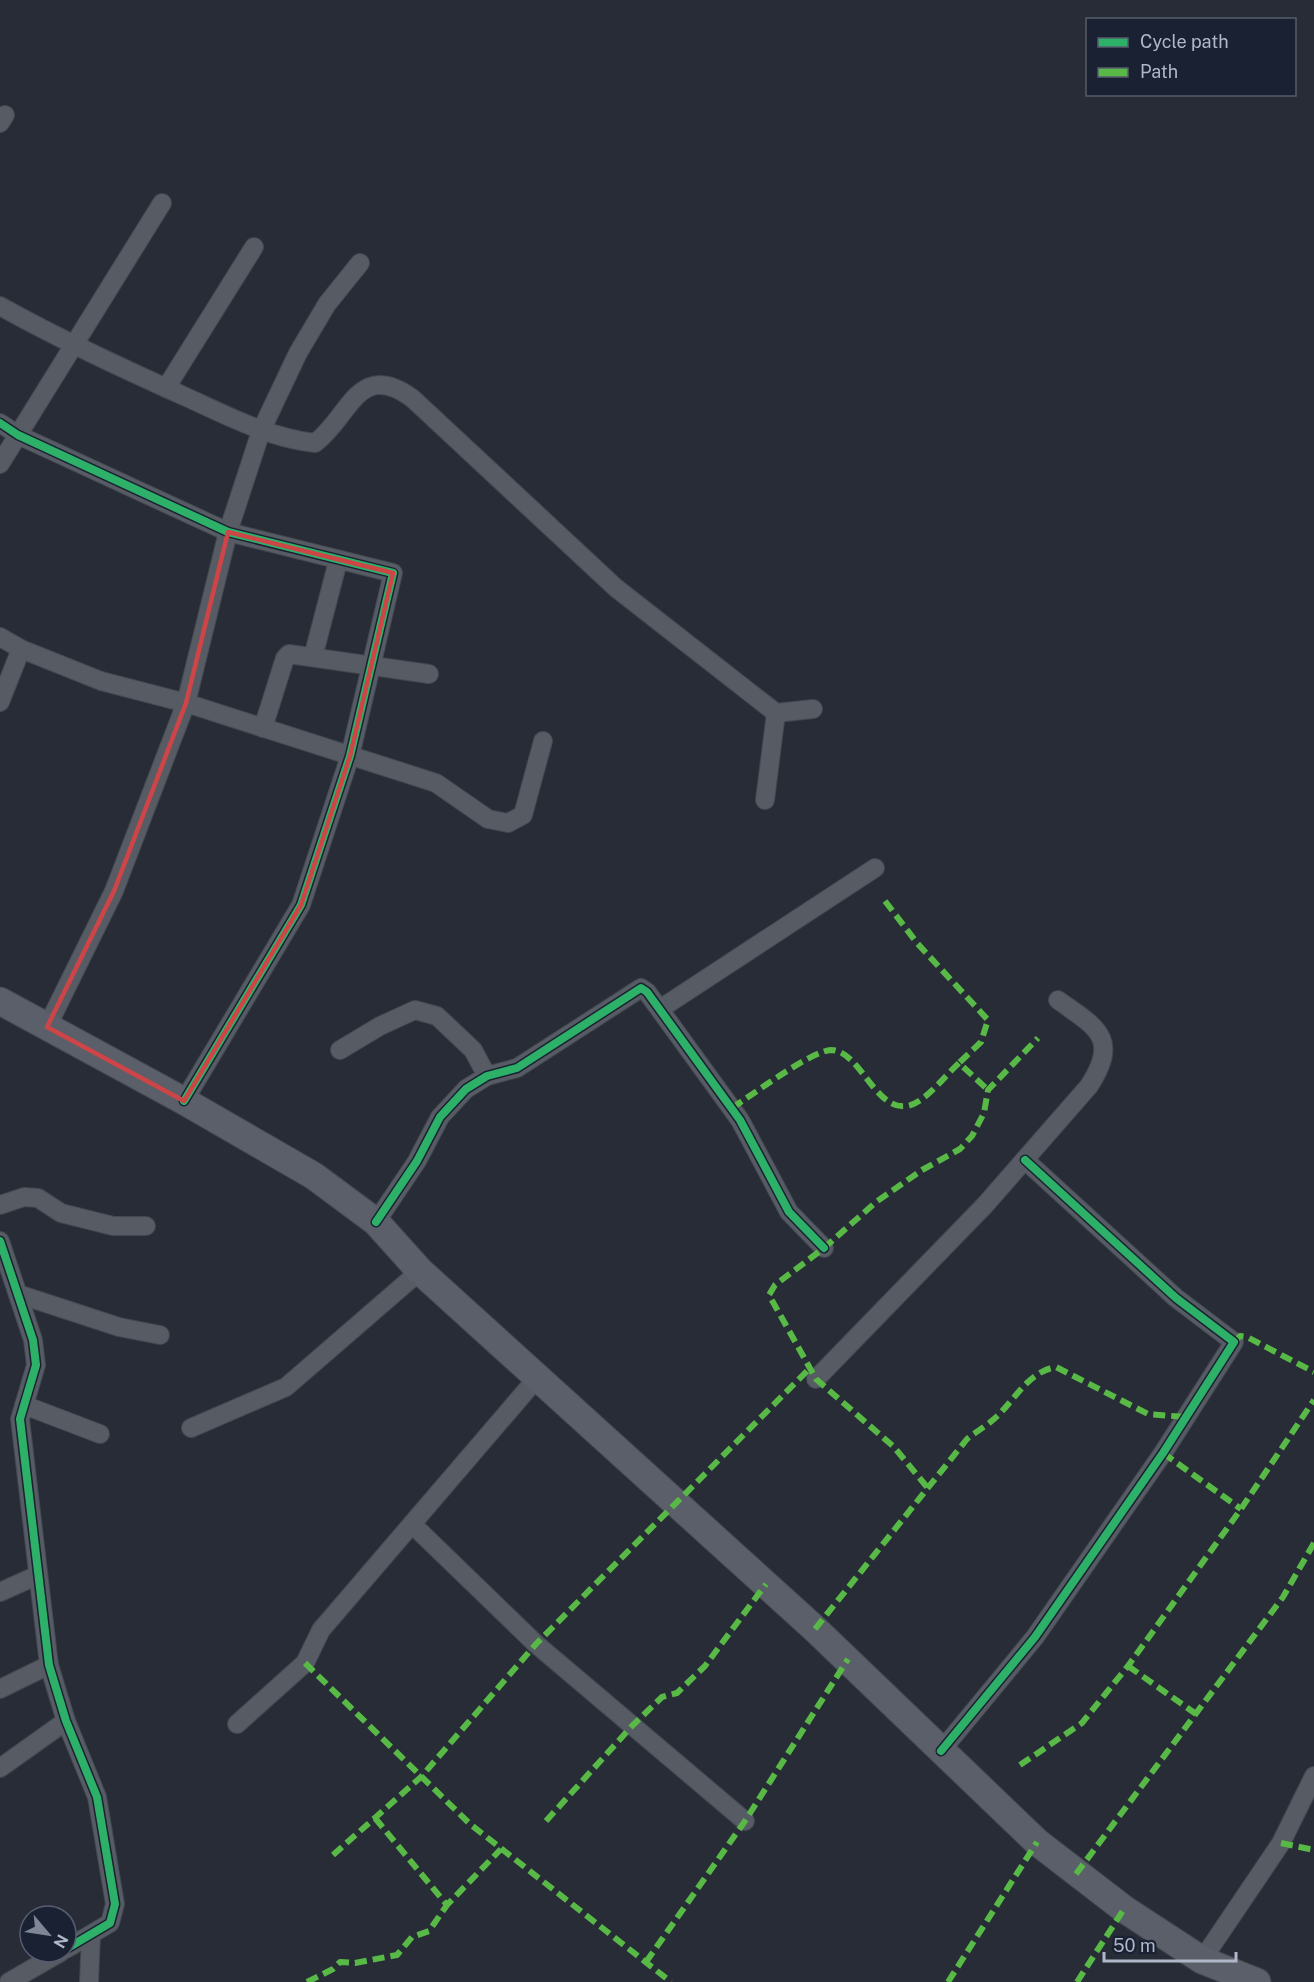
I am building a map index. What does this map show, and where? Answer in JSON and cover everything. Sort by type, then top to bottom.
[{"type":"main road","points":[[0,1001],[184,1101],[314,1176],[376,1222],[420,1271],[815,1629],[1037,1842],[1076,1874],[1202,1960],[1257,1982]]},
{"type":"street","points":[[0,464],[162,203]]},
{"type":"street","points":[[166,388],[254,247]]},
{"type":"street","points":[[47,1027],[114,891],[186,703],[228,532],[261,431],[298,353],[327,304],[360,263]]},
{"type":"street","points":[[0,306],[73,347],[261,431],[315,443],[326,435],[348,402],[362,392],[378,384],[395,386],[412,398],[616,588],[776,713],[813,709]]},
{"type":"street","points":[[0,423],[18,435],[228,532],[393,573],[350,756],[301,905],[184,1101]]},
{"type":"street","points":[[313,657],[338,561]]},
{"type":"street","points":[[0,637],[21,649],[101,681],[186,703],[436,783],[488,819],[508,823],[523,815],[543,741]]},
{"type":"street","points":[[0,702],[21,649]]},
{"type":"street","points":[[264,728],[285,658],[289,654],[429,674]]},
{"type":"street","points":[[765,800],[776,713]]},
{"type":"street","points":[[660,1009],[875,868]]},
{"type":"street","points":[[376,1222],[417,1161],[440,1117],[466,1089],[487,1076],[517,1068],[633,991],[641,988],[660,1009],[741,1120],[789,1212],[824,1248]]},
{"type":"street","points":[[816,1379],[1025,1160],[1089,1086],[1102,1066],[1105,1054],[1102,1038],[1086,1020],[1058,1000]]},
{"type":"street","points":[[340,1050],[380,1026],[415,1010],[437,1016],[473,1050],[487,1076]]},
{"type":"street","points":[[941,1751],[1035,1637],[1163,1453],[1234,1342],[1176,1298],[1025,1160]]},
{"type":"street","points":[[0,1205],[24,1197],[38,1198],[61,1213],[113,1226],[146,1226]]},
{"type":"street","points":[[0,1241],[33,1340],[36,1365],[20,1419],[49,1665],[66,1720],[97,1797],[115,1904],[110,1923],[78,1942]]},
{"type":"street","points":[[191,1428],[286,1387],[420,1271]]},
{"type":"street","points":[[18,1294],[119,1327],[160,1335]]},
{"type":"street","points":[[237,1724],[305,1663],[321,1630],[537,1378]]},
{"type":"street","points":[[24,1405],[100,1434]]},
{"type":"street","points":[[412,1524],[536,1644],[745,1821]]},
{"type":"street","points":[[0,1592],[38,1575]]},
{"type":"street","points":[[0,1689],[49,1665]]},
{"type":"street","points":[[0,1768],[66,1720]]},
{"type":"street","points":[[1202,1960],[1281,1843],[1314,1776]]},
{"type":"street","points":[[88,1982],[91,1935]]},
{"type":"street","points":[[9,1982],[40,1964]]},
{"type":"highlighted area","points":[[228,532],[393,573],[350,756],[301,905],[184,1101],[47,1027],[114,891],[186,703]]},
{"type":"marked path","points":[[885,901],[917,943],[988,1020],[981,1042],[959,1063]]},
{"type":"marked path","points":[[927,1487],[894,1447],[816,1379],[769,1295],[775,1285],[824,1248],[876,1202],[922,1170],[960,1149],[972,1136],[984,1113],[988,1090],[1038,1038]]},
{"type":"marked path","points":[[732,1108],[796,1065],[831,1050],[842,1053],[853,1062],[882,1096],[893,1104],[905,1106],[919,1101],[959,1063],[988,1090]]},
{"type":"marked path","points":[[1234,1342],[1240,1336],[1247,1337],[1314,1372]]},
{"type":"marked path","points":[[815,1629],[967,1439],[1002,1412],[1022,1388],[1037,1375],[1056,1367],[1148,1414],[1185,1417]]},
{"type":"marked path","points":[[333,1855],[421,1777],[536,1644],[810,1368]]},
{"type":"marked path","points":[[1020,1765],[1082,1723],[1128,1666],[1241,1509],[1314,1400]]},
{"type":"marked path","points":[[1163,1453],[1241,1509]]},
{"type":"marked path","points":[[1076,1874],[1283,1597],[1314,1543]]},
{"type":"marked path","points":[[546,1821],[632,1726],[662,1697],[677,1693],[705,1666],[766,1584]]},
{"type":"marked path","points":[[646,1962],[745,1821],[848,1659]]},
{"type":"marked path","points":[[305,1663],[470,1824],[671,1982]]},
{"type":"marked path","points":[[1128,1666],[1196,1714]]},
{"type":"marked path","points":[[375,1818],[447,1905],[501,1849]]},
{"type":"marked path","points":[[948,1982],[1037,1842]]},
{"type":"marked path","points":[[1281,1843],[1314,1850]]},
{"type":"marked path","points":[[307,1982],[333,1969],[340,1962],[355,1963],[397,1955],[412,1937],[429,1931],[447,1905]]},
{"type":"marked path","points":[[1077,1982],[1124,1909]]},
{"type":"cycle path","points":[[0,423],[18,435],[228,532],[393,573],[350,756],[301,905],[184,1101]]},
{"type":"cycle path","points":[[376,1222],[417,1161],[440,1117],[466,1089],[487,1076],[517,1068],[641,988],[647,992],[740,1120],[789,1212],[824,1248]]},
{"type":"cycle path","points":[[941,1751],[1035,1637],[1163,1453],[1234,1342],[1176,1298],[1025,1160]]},
{"type":"cycle path","points":[[0,1241],[33,1340],[36,1365],[20,1419],[49,1665],[66,1721],[97,1797],[115,1904],[110,1923],[78,1942]]}]
